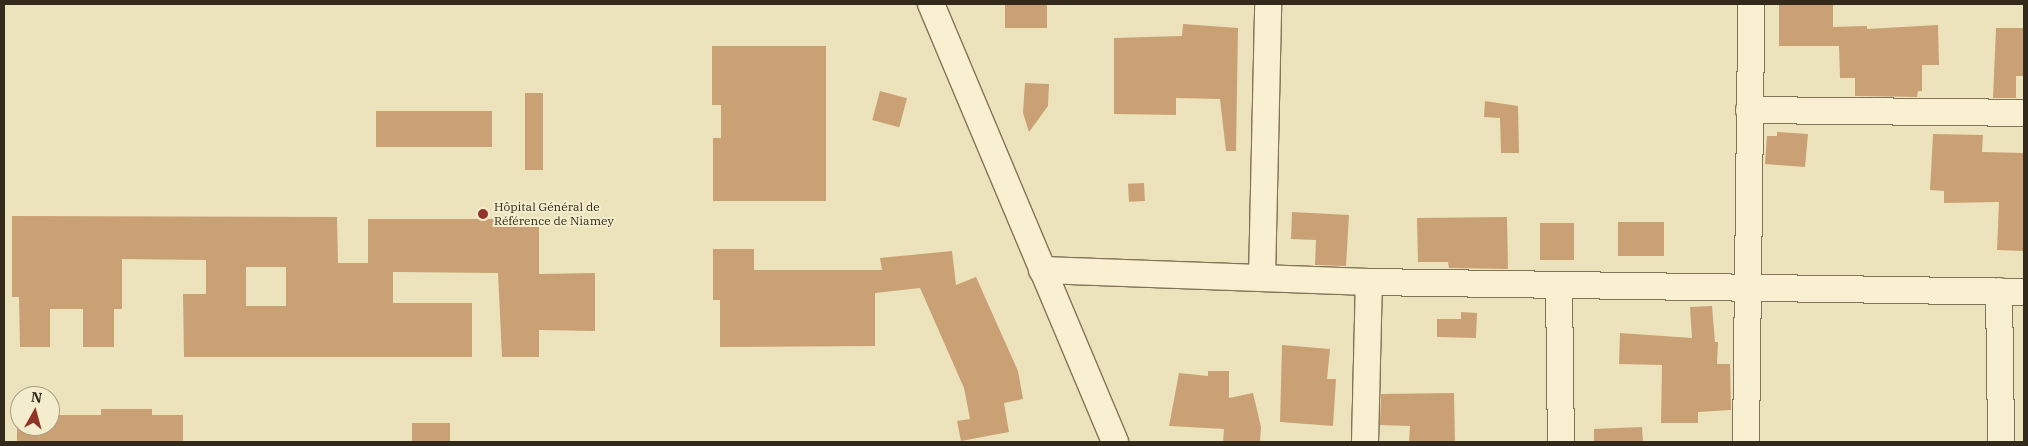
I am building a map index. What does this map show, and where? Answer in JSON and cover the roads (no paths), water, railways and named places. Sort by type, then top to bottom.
[{"type":"street","points":[[931,4],[1115,442]]},
{"type":"street","points":[[1262,278],[1268,4]]},
{"type":"street","points":[[1746,442],[1746,288],[1751,4]]},
{"type":"street","points":[[1749,110],[2024,113]]},
{"type":"street","points":[[1042,270],[1369,282],[2012,292],[2001,442]]},
{"type":"street","points":[[1365,442],[1369,282]]},
{"type":"street","points":[[1559,285],[1561,442]]},
{"type":"place","name":"Hôpital Général de Référence de Niamey","points":[[483,214]]}]
